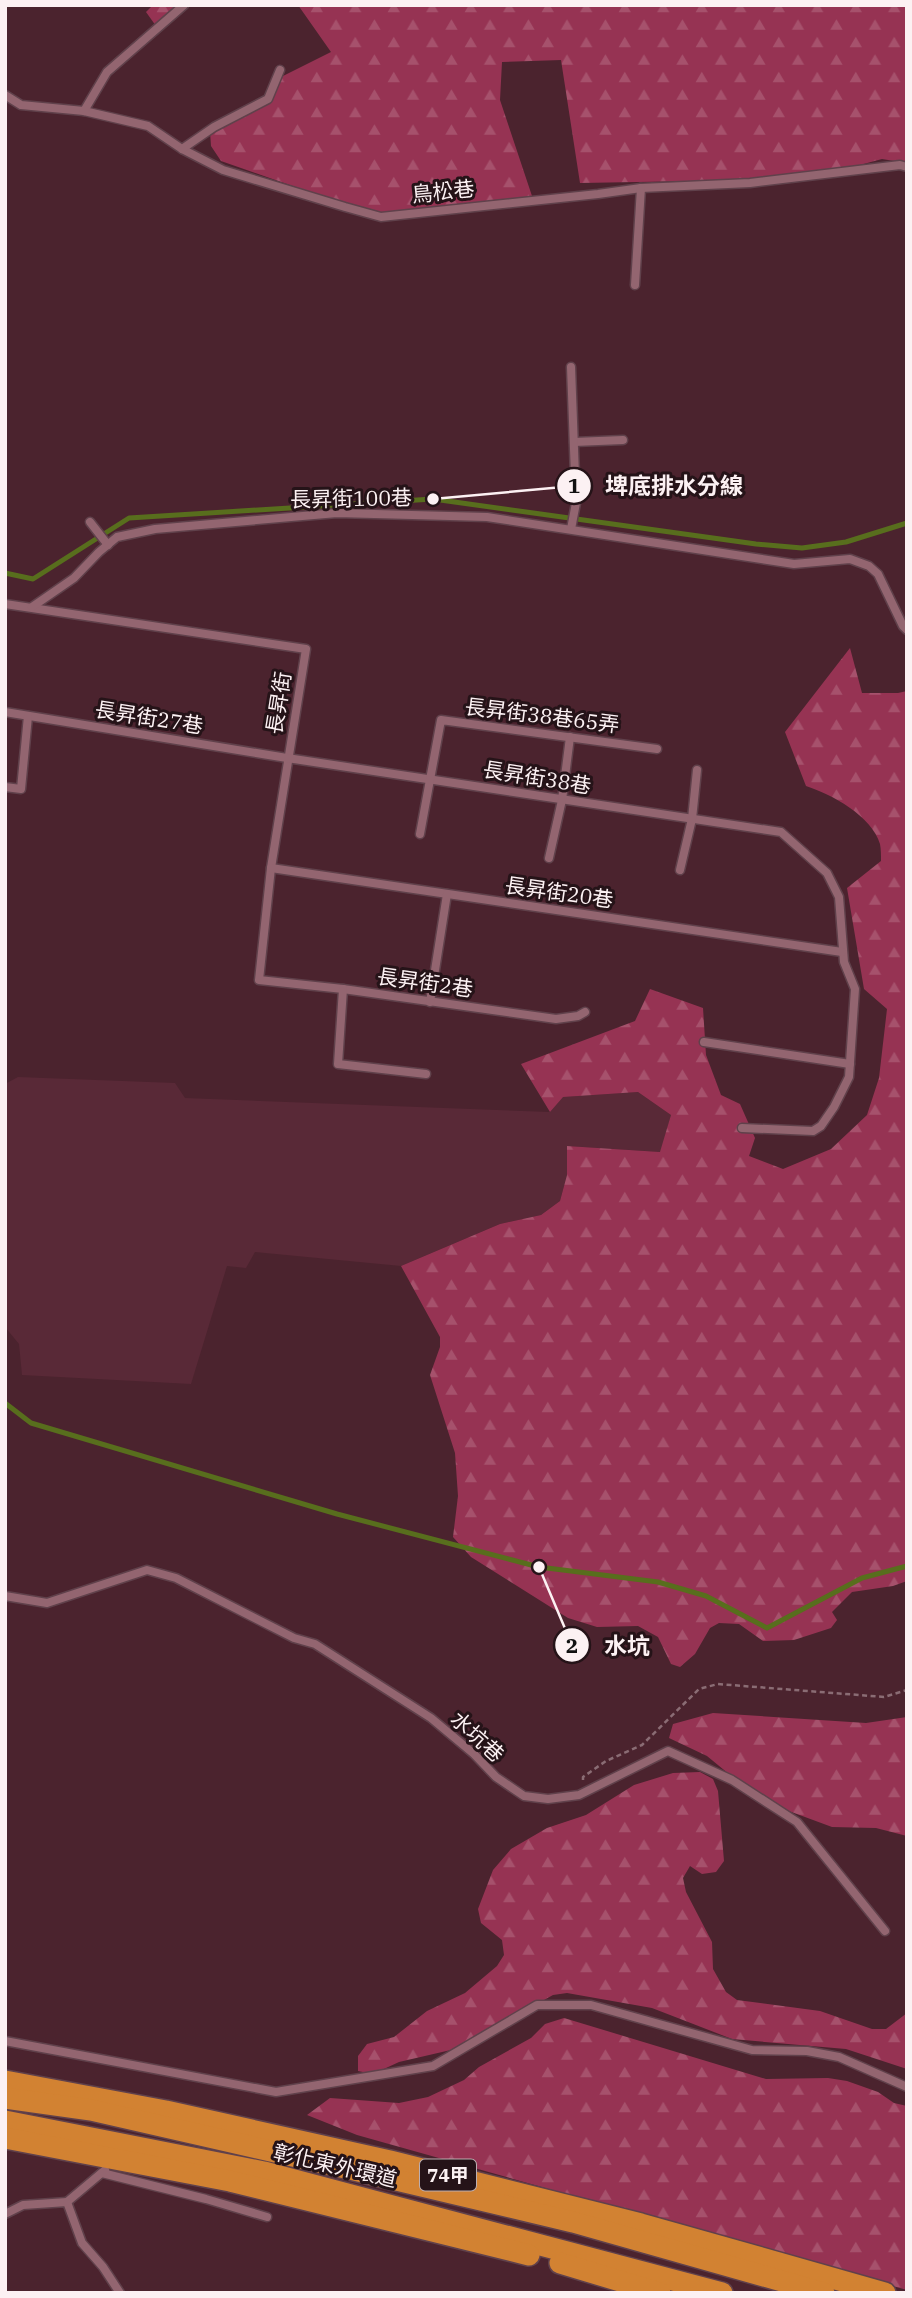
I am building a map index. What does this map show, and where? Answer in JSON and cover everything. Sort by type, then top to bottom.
[{"type":"main road","name":"74甲","points":[[5,2081],[166,2111],[403,2164],[640,2224],[885,2293]]},
{"type":"main road","name":"彰化東外環道","points":[[5,2098],[91,2110],[354,2169],[573,2222],[824,2293]]},
{"type":"main road","name":"彰化東外環道","points":[[5,2121],[264,2172],[722,2293]]},
{"type":"main road","points":[[5,2138],[110,2166],[230,2181],[555,2262],[660,2293]]},
{"type":"lane","points":[[84,111],[107,72],[184,5]]},
{"type":"lane","points":[[182,149],[214,127],[268,99],[280,70]]},
{"type":"lane","name":"鳥松巷","points":[[5,95],[21,106],[84,111],[148,126],[182,149],[223,170],[345,208],[381,216],[640,188],[750,183],[900,165],[907,167]]},
{"type":"lane","points":[[635,285],[640,188]]},
{"type":"lane","points":[[571,367],[576,503],[571,529]]},
{"type":"lane","points":[[574,442],[623,440]]},
{"type":"lane","name":"長昇街100巷","points":[[32,607],[74,578],[117,537],[155,529],[337,513],[487,517],[794,564],[850,559],[869,566],[878,574],[907,630]]},
{"type":"lane","points":[[90,522],[108,545]]},
{"type":"lane","name":"長昇街","points":[[5,604],[306,649],[271,868],[259,980]]},
{"type":"lane","name":"長昇街27巷","points":[[5,712],[287,758]]},
{"type":"lane","points":[[5,787],[21,789],[28,716]]},
{"type":"lane","name":"長昇街38巷65弄","points":[[431,780],[441,720],[657,748]]},
{"type":"lane","points":[[548,858],[562,800],[570,737]]},
{"type":"lane","name":"長昇街38巷","points":[[287,758],[781,832],[827,873],[839,897],[842,952]]},
{"type":"lane","points":[[680,870],[692,819],[697,770]]},
{"type":"lane","points":[[421,834],[431,780]]},
{"type":"lane","name":"長昇街20巷","points":[[271,868],[842,952]]},
{"type":"lane","points":[[430,1002],[447,894]]},
{"type":"lane","points":[[742,1128],[813,1131],[821,1126],[834,1107],[849,1077],[855,989],[842,952]]},
{"type":"lane","name":"長昇街2巷","points":[[259,980],[556,1019],[578,1016],[585,1012]]},
{"type":"lane","points":[[343,989],[338,1064],[426,1074]]},
{"type":"lane","points":[[704,1042],[850,1064]]},
{"type":"lane","name":"水坑巷","points":[[5,1596],[47,1603],[147,1570],[176,1578],[294,1638],[315,1644],[431,1718],[474,1754],[496,1777],[524,1796],[548,1799],[579,1795],[668,1751],[732,1780],[797,1822],[885,1931]]},
{"type":"lane","points":[[5,2041],[275,2092],[433,2066],[537,2005],[591,2005],[752,2050],[807,2051],[839,2057],[907,2087]]},
{"type":"lane","points":[[5,2214],[23,2205],[66,2202],[110,2166],[267,2217]]},
{"type":"lane","points":[[66,2202],[82,2243],[103,2267],[120,2293]]},
{"type":"path","points":[[579,1795],[583,1777],[606,1761],[642,1745],[699,1689],[718,1684],[884,1697],[907,1689]]},
{"type":"shaded area","points":[[18,1077],[175,1083],[185,1098],[550,1112],[562,1097],[638,1092],[671,1115],[661,1152],[567,1146],[567,1175],[560,1201],[541,1215],[500,1224],[401,1266],[255,1252],[246,1268],[227,1266],[191,1384],[22,1375],[19,1344],[5,1327],[5,1084]]},
{"type":"green space","points":[[153,5],[179,5],[156,26],[146,12]]},
{"type":"green space","points":[[298,5],[907,5],[907,163],[882,159],[808,179],[580,183],[561,60],[502,62],[500,100],[534,202],[408,215],[361,210],[221,161],[211,146],[210,131],[271,101],[281,77],[331,52]]},
{"type":"green space","points":[[850,648],[862,693],[907,691],[907,1581],[893,1586],[852,1592],[832,1612],[837,1620],[831,1628],[794,1640],[763,1641],[739,1624],[719,1623],[710,1628],[695,1654],[680,1667],[671,1664],[658,1637],[638,1626],[597,1627],[568,1618],[471,1557],[453,1537],[458,1496],[455,1453],[430,1375],[440,1347],[440,1337],[401,1266],[500,1224],[541,1215],[560,1201],[567,1175],[567,1146],[660,1152],[671,1115],[638,1092],[563,1097],[550,1112],[521,1064],[635,1021],[650,989],[703,1008],[706,1055],[721,1095],[740,1104],[755,1138],[749,1156],[783,1169],[831,1149],[867,1115],[879,1078],[887,1009],[864,989],[847,888],[881,861],[880,844],[876,834],[860,815],[827,794],[806,786],[785,732]]},
{"type":"green space","points":[[713,1713],[866,1723],[907,1717],[907,1836],[876,1828],[832,1827],[778,1807],[752,1793],[707,1756],[669,1738],[673,1724]]},
{"type":"green space","points":[[700,1772],[713,1779],[718,1791],[724,1861],[716,1872],[702,1874],[690,1866],[683,1878],[686,1892],[712,1942],[713,1969],[726,1992],[737,2000],[820,2011],[872,2029],[886,2029],[907,2013],[907,2069],[846,2049],[732,2039],[652,2008],[567,1993],[553,1995],[455,2049],[399,2062],[373,2074],[358,2071],[358,2056],[367,2044],[394,2037],[427,2011],[465,1993],[497,1966],[504,1955],[502,1940],[481,1923],[478,1909],[493,1870],[511,1849],[547,1828],[586,1815],[634,1785],[673,1773]]},
{"type":"green space","points":[[564,2018],[766,2079],[828,2078],[847,2081],[878,2092],[894,2103],[907,2106],[907,2290],[357,2135],[307,2115],[330,2098],[399,2103],[428,2097],[464,2080],[479,2067],[531,2038],[545,2024]]},
{"type":"waterway","points":[[5,573],[33,579],[129,518],[433,499],[802,548],[846,542],[907,523]]},
{"type":"waterway","points":[[5,1403],[31,1423],[337,1514],[539,1567],[658,1582],[706,1596],[767,1628],[862,1578],[907,1566]]},
{"type":"place","name":"埤底排水分線","points":[[433,499]]},
{"type":"place","name":"水坑","points":[[539,1567]]}]
